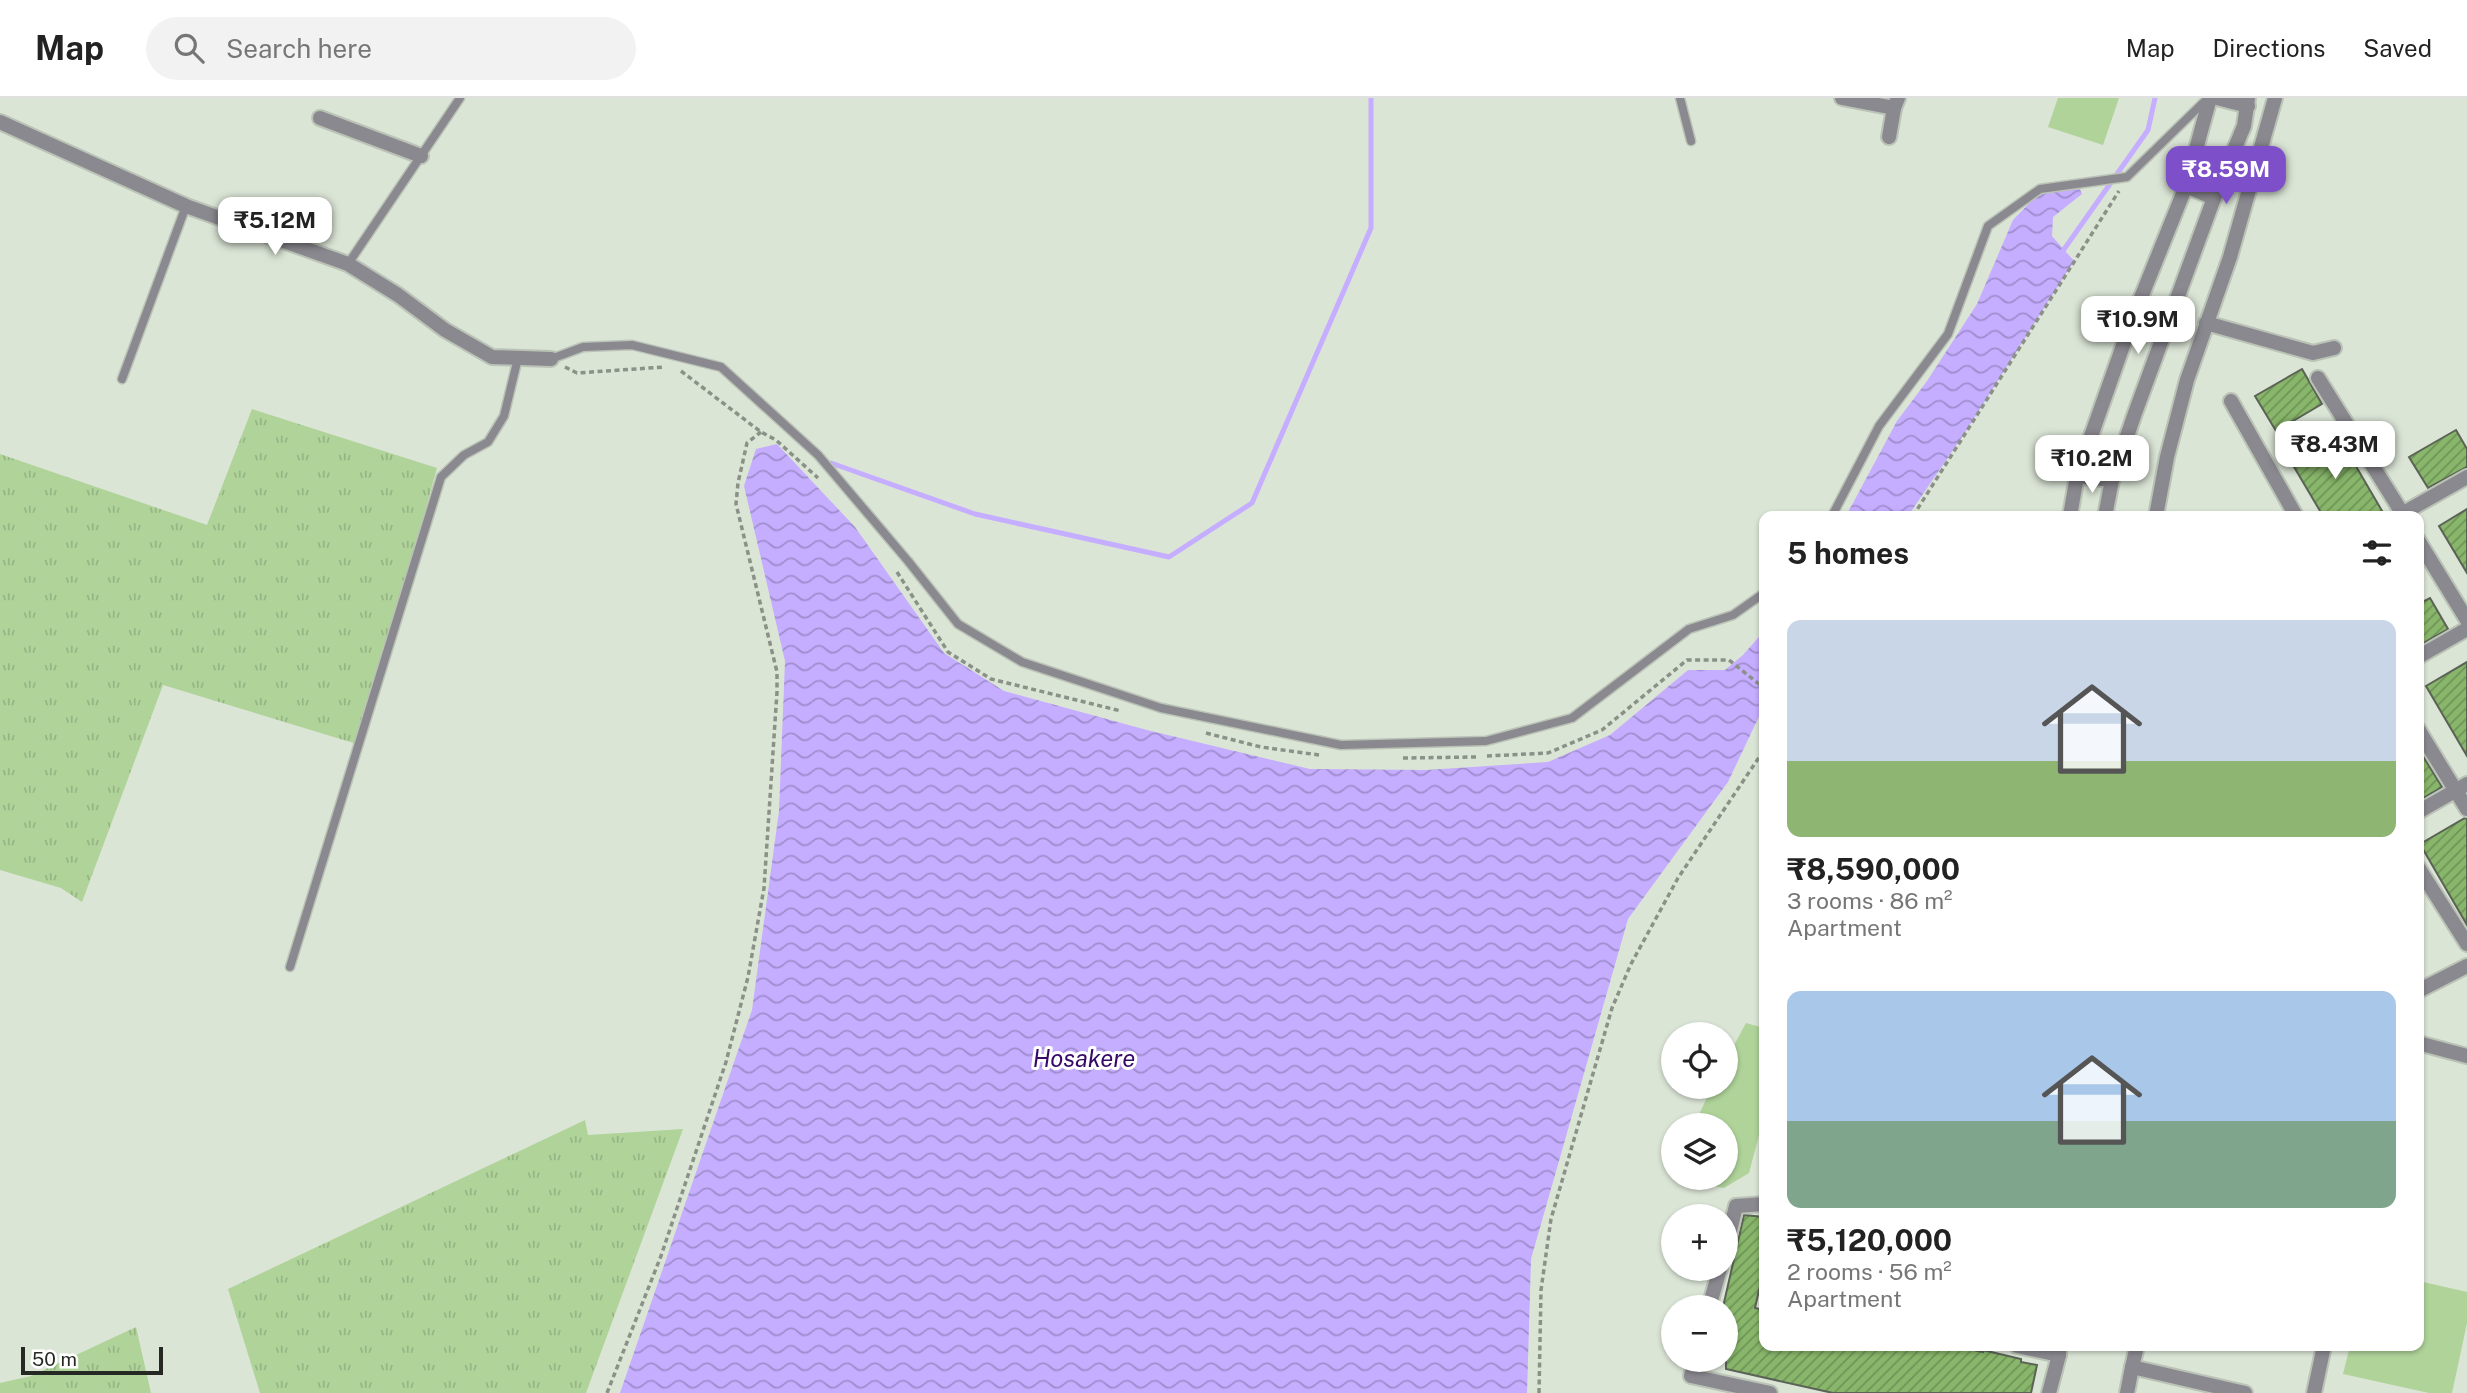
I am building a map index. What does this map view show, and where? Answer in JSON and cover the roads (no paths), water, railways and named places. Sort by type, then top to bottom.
[{"type":"street","points":[[1842,98],[1896,103],[1889,137]]},
{"type":"street","points":[[2071,511],[2077,476],[2132,320],[2186,186],[2209,98]]},
{"type":"street","points":[[2106,511],[2112,480],[2164,333],[2244,126],[2248,102],[2217,98]]},
{"type":"street","points":[[2158,511],[2180,405],[2230,257],[2275,98]]},
{"type":"street","points":[[320,118],[421,156]]},
{"type":"street","points":[[0,122],[186,206],[348,264],[398,295],[445,330],[492,357],[551,359]]},
{"type":"street","points":[[2186,186],[2214,198]]},
{"type":"street","points":[[2132,320],[2164,333]]},
{"type":"street","points":[[2206,323],[2313,353],[2334,348]]},
{"type":"street","points":[[2318,378],[2399,511]]},
{"type":"street","points":[[2231,401],[2292,511]]},
{"type":"street","points":[[2077,476],[2112,480]]},
{"type":"street","points":[[2408,511],[2467,477]]},
{"type":"street","points":[[2424,550],[2467,620]]},
{"type":"street","points":[[2424,654],[2467,629]]},
{"type":"street","points":[[2424,737],[2461,787],[2467,809]]},
{"type":"street","points":[[2424,809],[2461,787]]},
{"type":"street","points":[[2424,876],[2467,944]]},
{"type":"street","points":[[2424,988],[2466,965]]},
{"type":"street","points":[[2424,1045],[2467,1056]]},
{"type":"street","points":[[1738,1206],[1759,1204]]},
{"type":"street","points":[[2049,1393],[2059,1351]]},
{"type":"street","points":[[2127,1393],[2136,1351]]},
{"type":"street","points":[[2314,1393],[2323,1351]]},
{"type":"street","points":[[2132,1367],[2245,1393]]},
{"type":"street","points":[[1692,1372],[1691,1376],[1770,1393]]},
{"type":"lane","points":[[348,264],[460,98]]},
{"type":"lane","points":[[1679,98],[1691,141]]},
{"type":"lane","points":[[1835,511],[1879,426],[1948,334],[1988,226],[2040,189],[2127,177],[2209,98]]},
{"type":"lane","points":[[122,379],[186,206]]},
{"type":"lane","points":[[551,359],[583,347],[632,345],[721,367],[818,456],[958,624],[1022,662],[1161,708],[1341,746],[1486,741],[1572,718],[1689,629],[1733,615],[1759,597]]},
{"type":"lane","points":[[290,967],[441,477],[464,456],[488,442],[504,416],[518,358]]},
{"type":"water","points":[[2079,187],[2082,194],[2053,217],[2052,236],[2074,261],[1964,434],[1911,511],[1849,511],[1897,421],[1927,381],[1977,304],[2013,220],[2039,193]]},
{"type":"water","name":"Hosakere","points":[[777,444],[855,527],[944,653],[1004,691],[1147,730],[1310,769],[1426,770],[1548,762],[1610,735],[1688,670],[1725,670],[1759,637],[1759,717],[1728,782],[1628,919],[1531,1259],[1527,1393],[620,1393],[752,1010],[779,811],[785,661],[744,486],[756,449]]},
{"type":"waterway","points":[[831,463],[975,514],[1169,557],[1252,503],[1371,228],[1371,98]]},
{"type":"waterway","points":[[2060,255],[2148,130],[2155,98]]}]
